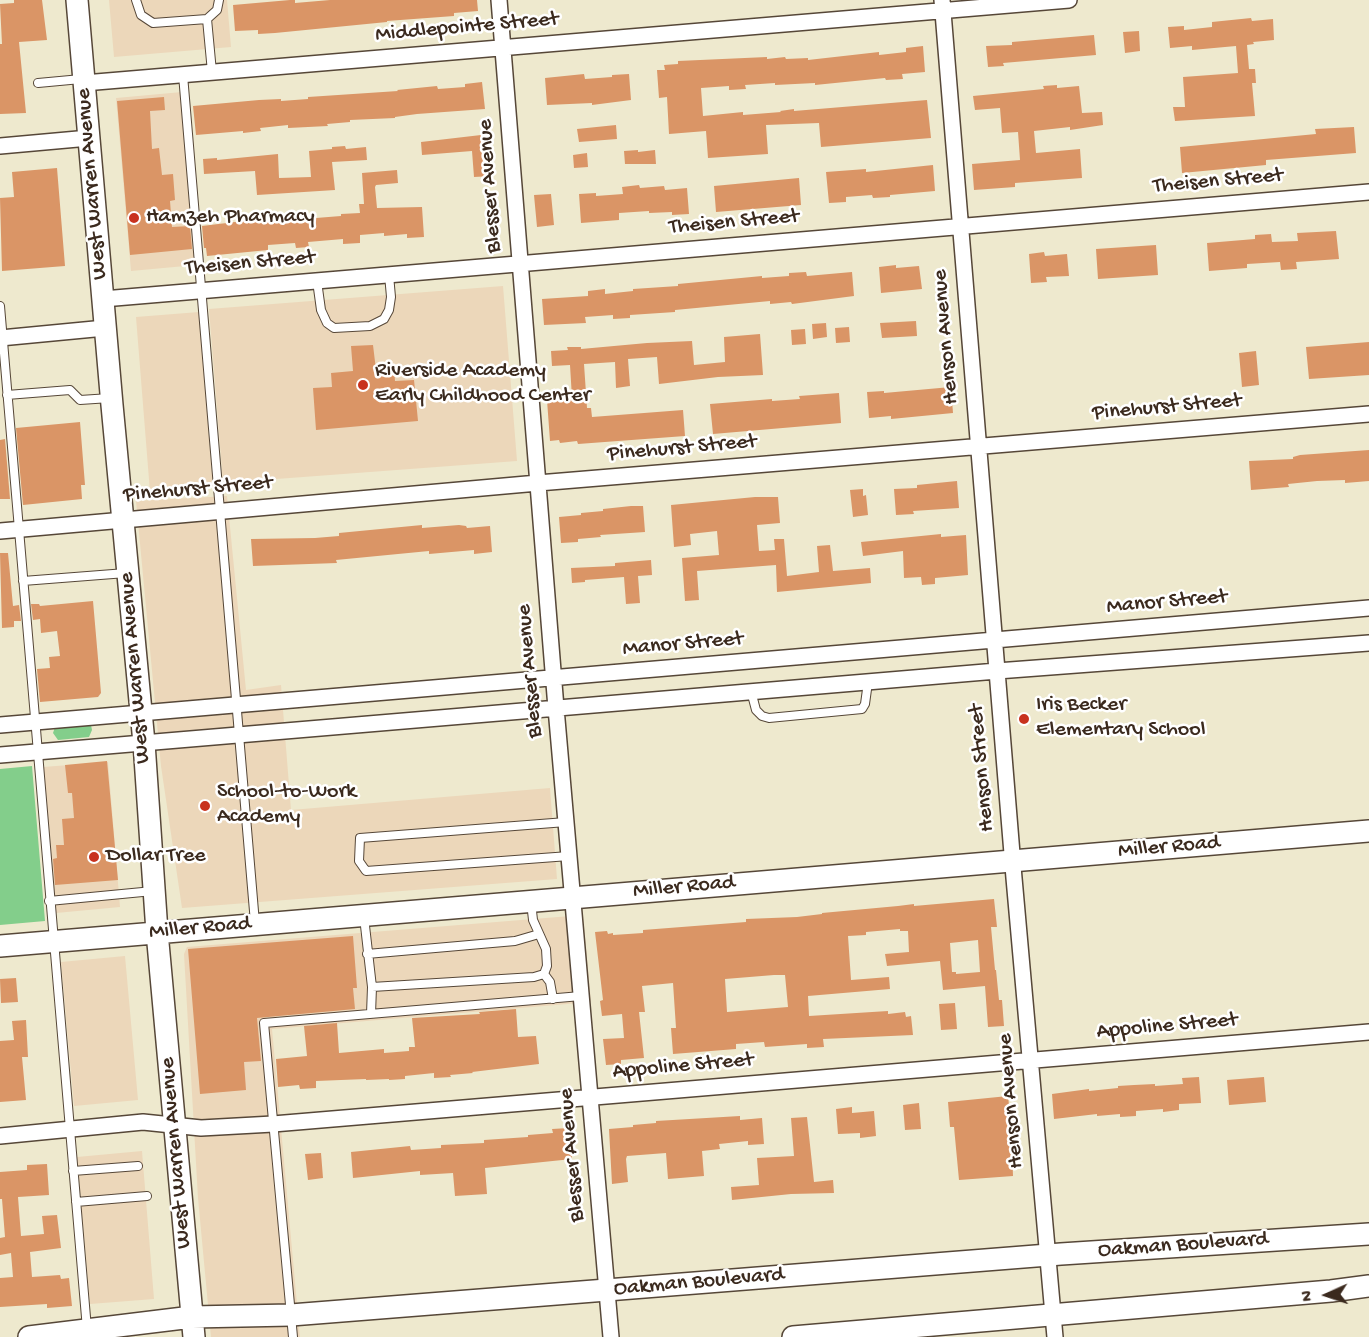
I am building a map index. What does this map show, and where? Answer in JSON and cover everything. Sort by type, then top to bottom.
[{"type":"street","name":"West Warren Avenue","points":[[77,0],[111,398],[144,743],[157,932],[193,1327]]},
{"type":"street","name":"Blesser Avenue","points":[[499,0],[556,708],[611,1337]]},
{"type":"street","name":"Middlepointe Street","points":[[84,81],[503,48],[942,5],[1069,0]]},
{"type":"street","name":"Henson Avenue","points":[[942,5],[997,671]]},
{"type":"street","points":[[0,146],[89,138]]},
{"type":"street","name":"Theisen Street","points":[[103,299],[1369,192]]},
{"type":"street","points":[[1,338],[105,328]]},
{"type":"street","name":"Pinehurst Street","points":[[0,531],[538,483],[1369,414]]},
{"type":"street","name":"Manor Street","points":[[0,725],[1369,608]]},
{"type":"street","points":[[0,755],[751,691],[1369,643]]},
{"type":"street","name":"Henson Street","points":[[997,671],[1013,861]]},
{"type":"street","name":"Miller Road","points":[[0,946],[1369,831]]},
{"type":"street","name":"Henson Avenue","points":[[1013,861],[1055,1337]]},
{"type":"street","name":"Appoline Street","points":[[0,1136],[143,1122],[201,1128],[273,1124],[1369,1032]]},
{"type":"street","name":"Oakman Boulevard","points":[[29,1337],[193,1327],[291,1316],[1048,1255],[1369,1234]]},
{"type":"street","points":[[793,1337],[1369,1286]]},
{"type":"lane","points":[[136,0],[141,15],[153,22],[207,20],[217,10],[219,0]]},
{"type":"lane","points":[[207,20],[212,72]]},
{"type":"lane","points":[[183,75],[255,924]]},
{"type":"lane","points":[[38,83],[84,81]]},
{"type":"lane","points":[[316,281],[321,310],[327,323],[334,328],[370,326],[384,319],[389,310],[391,297],[389,275]]},
{"type":"lane","points":[[0,306],[87,1334]]},
{"type":"lane","points":[[8,395],[70,390],[80,400],[111,398]]},
{"type":"lane","points":[[23,581],[128,573]]},
{"type":"lane","points":[[751,691],[756,710],[762,716],[769,718],[862,709],[865,704],[868,682]]},
{"type":"lane","points":[[566,822],[360,838],[359,861],[366,871],[569,856]]},
{"type":"lane","points":[[50,902],[154,891]]},
{"type":"lane","points":[[531,901],[533,920],[546,949],[547,966],[544,974]]},
{"type":"lane","points":[[363,915],[372,987],[371,1014]]},
{"type":"lane","points":[[367,954],[515,941],[539,934]]},
{"type":"lane","points":[[544,974],[550,982],[553,999]]},
{"type":"lane","points":[[372,987],[534,977],[544,974]]},
{"type":"lane","points":[[293,1337],[264,1023],[581,996]]},
{"type":"lane","points":[[73,1171],[138,1166]]},
{"type":"lane","points":[[76,1202],[147,1196]]},
{"type":"shaded area","points":[[109,0],[227,0],[231,47],[114,57]]},
{"type":"shaded area","points":[[182,92],[196,265],[131,271],[116,98]]},
{"type":"shaded area","name":"Riverside Academy Early Childhood Center","points":[[503,286],[517,461],[223,483],[209,309]]},
{"type":"shaded area","points":[[199,312],[213,487],[150,492],[136,317]]},
{"type":"shaded area","points":[[227,496],[246,690],[281,685],[291,810],[550,788],[557,879],[182,908],[161,766],[136,501]]},
{"type":"shaded area","points":[[108,762],[120,907],[56,913],[43,767]]},
{"type":"shaded area","points":[[583,915],[591,1002],[272,1029],[300,1337],[211,1337],[198,1198],[184,954],[187,947]]},
{"type":"shaded area","points":[[125,956],[138,1100],[74,1106],[61,962]]},
{"type":"shaded area","points":[[142,1151],[154,1299],[90,1304],[77,1157]]},
{"type":"green space","points":[[87,723],[91,725],[92,730],[89,737],[58,740],[53,733],[55,727]]},
{"type":"green space","points":[[32,766],[45,921],[0,925],[0,769]]},
{"type":"building","points":[[14,0],[42,0],[47,40],[19,42],[26,113],[0,114],[0,44],[2,44],[0,4],[14,3]]},
{"type":"building","points":[[295,0],[295,3],[330,0],[477,0],[478,11],[454,13],[454,16],[275,33],[258,34],[258,30],[235,31],[233,5]]},
{"type":"building","points":[[1251,18],[1252,21],[1273,19],[1274,40],[1253,42],[1254,44],[1247,45],[1249,69],[1255,69],[1256,83],[1252,83],[1255,116],[1175,121],[1173,107],[1185,107],[1183,77],[1238,73],[1236,46],[1192,50],[1192,46],[1170,48],[1168,27],[1184,26],[1184,30],[1212,27],[1212,22]]},
{"type":"building","points":[[1139,31],[1140,51],[1125,53],[1123,32]]},
{"type":"building","points":[[1094,35],[1096,55],[1003,63],[1004,66],[988,67],[986,46]]},
{"type":"building","points":[[923,46],[925,72],[902,74],[903,79],[886,80],[885,78],[815,85],[815,83],[775,85],[775,83],[745,85],[746,89],[729,90],[729,86],[701,88],[703,116],[743,112],[743,115],[794,109],[794,111],[927,100],[931,138],[821,147],[819,123],[766,125],[768,154],[708,158],[706,131],[669,134],[667,97],[659,98],[657,70],[665,70],[664,65],[678,64],[678,61],[767,57],[767,59],[808,58],[808,60],[879,52],[879,55],[906,52],[906,48]]},
{"type":"building","points":[[584,74],[585,79],[629,74],[631,100],[592,105],[592,103],[547,105],[545,78]]},
{"type":"building","points":[[482,82],[485,109],[350,120],[350,122],[327,124],[328,126],[288,128],[288,125],[260,128],[261,131],[243,133],[243,131],[196,135],[193,106],[259,100],[308,99],[308,97],[437,86],[438,89],[465,87],[465,84]]},
{"type":"building","points":[[1057,85],[1057,88],[1079,86],[1082,113],[1102,112],[1103,125],[1070,130],[1070,127],[1034,131],[1036,153],[1080,149],[1082,178],[1015,183],[1015,187],[974,190],[972,164],[1020,160],[1018,132],[1002,133],[1000,108],[975,110],[973,96],[1044,89],[1043,86]]},
{"type":"building","points":[[164,97],[165,110],[150,111],[152,149],[159,148],[162,175],[173,174],[175,200],[170,201],[172,227],[190,226],[192,249],[130,255],[117,101]]},
{"type":"building","points":[[616,125],[617,139],[579,142],[577,129]]},
{"type":"building","points":[[1354,127],[1356,153],[1266,160],[1266,165],[1182,173],[1180,147],[1316,134],[1315,129]]},
{"type":"building","points":[[481,135],[483,163],[490,162],[492,176],[474,177],[472,151],[422,155],[421,142]]},
{"type":"building","points":[[345,146],[346,149],[366,147],[367,160],[332,162],[335,190],[257,195],[255,171],[204,174],[203,159],[217,158],[217,160],[278,154],[279,178],[311,177],[309,151]]},
{"type":"building","points":[[638,150],[638,152],[655,150],[656,164],[625,164],[624,151]]},
{"type":"building","points":[[587,153],[588,167],[574,168],[573,155]]},
{"type":"building","points":[[933,165],[935,191],[890,195],[890,197],[873,198],[872,195],[846,197],[846,202],[829,203],[826,172],[866,169],[866,172]]},
{"type":"building","points":[[57,168],[65,266],[2,271],[0,198],[14,197],[12,172]]},
{"type":"building","points":[[397,170],[398,183],[376,185],[377,208],[422,207],[424,237],[407,238],[407,234],[384,236],[384,233],[360,235],[360,243],[343,244],[343,239],[308,242],[309,247],[296,248],[295,243],[268,245],[268,250],[207,256],[202,226],[360,213],[359,204],[364,204],[362,173]]},
{"type":"building","points":[[799,178],[801,205],[716,212],[714,186]]},
{"type":"building","points":[[639,185],[640,188],[664,186],[665,190],[687,188],[689,214],[672,215],[672,212],[649,213],[649,211],[619,213],[619,220],[581,223],[579,194],[596,193],[596,196],[623,194],[622,187]]},
{"type":"building","points":[[551,194],[554,225],[537,227],[534,195]]},
{"type":"building","points":[[1336,231],[1339,259],[1296,262],[1297,269],[1281,270],[1280,262],[1247,264],[1247,268],[1209,271],[1207,243],[1255,239],[1255,235],[1271,234],[1272,242],[1298,241],[1297,233]]},
{"type":"building","points":[[1156,245],[1158,275],[1098,279],[1096,249]]},
{"type":"building","points":[[1044,252],[1045,256],[1067,254],[1069,276],[1046,277],[1047,282],[1031,283],[1029,254]]},
{"type":"building","points":[[896,265],[896,268],[919,266],[922,289],[881,293],[879,267]]},
{"type":"building","points":[[806,272],[807,276],[852,272],[854,296],[792,304],[791,302],[770,304],[770,301],[675,310],[675,312],[630,315],[630,318],[613,319],[613,315],[585,317],[586,323],[544,325],[542,299],[588,296],[588,291],[605,289],[605,294],[633,291],[633,289],[678,286],[678,284],[762,276],[762,278],[789,276],[789,273]]},
{"type":"building","points":[[916,321],[917,336],[882,338],[880,323]]},
{"type":"building","points":[[826,323],[827,337],[813,339],[812,324]]},
{"type":"building","points":[[849,327],[850,342],[836,343],[835,328]]},
{"type":"building","points":[[805,329],[806,344],[792,345],[791,330]]},
{"type":"building","points":[[760,334],[763,375],[718,377],[659,384],[657,357],[628,359],[630,386],[616,388],[615,362],[584,364],[587,408],[591,408],[592,417],[683,410],[685,436],[578,444],[577,441],[560,443],[559,440],[550,441],[547,400],[572,398],[570,365],[552,366],[551,351],[568,350],[567,347],[581,347],[581,349],[692,341],[694,365],[725,362],[724,337]]},
{"type":"building","points":[[1369,342],[1369,375],[1309,379],[1306,347]]},
{"type":"building","points":[[373,345],[376,370],[394,368],[395,381],[414,380],[418,421],[316,430],[313,388],[332,387],[331,373],[353,371],[351,346]]},
{"type":"building","points":[[1256,351],[1259,385],[1242,387],[1239,353]]},
{"type":"building","points":[[951,387],[953,413],[891,419],[891,416],[869,418],[867,392],[884,391],[884,393]]},
{"type":"building","points":[[839,393],[841,423],[713,434],[710,404],[800,399],[799,396]]},
{"type":"building","points":[[80,422],[85,485],[81,485],[82,499],[23,505],[16,428]]},
{"type":"building","points":[[5,439],[10,499],[0,499],[0,440]]},
{"type":"building","points":[[1369,450],[1369,481],[1345,483],[1345,480],[1317,481],[1288,484],[1289,487],[1251,490],[1249,461],[1293,459],[1300,455]]},
{"type":"building","points":[[957,481],[959,508],[913,511],[914,514],[896,515],[894,489],[917,488],[917,485]]},
{"type":"building","points":[[863,489],[863,496],[866,495],[868,515],[853,517],[850,490]]},
{"type":"building","points":[[778,497],[780,523],[757,525],[759,551],[775,550],[774,539],[784,539],[787,576],[819,572],[817,546],[830,545],[833,571],[870,568],[871,583],[777,592],[776,565],[697,571],[699,600],[685,601],[682,558],[719,555],[717,531],[690,534],[691,545],[674,547],[671,505]]},
{"type":"building","points":[[643,506],[645,532],[600,535],[601,537],[578,539],[578,542],[561,543],[559,517]]},
{"type":"building","points":[[422,525],[422,528],[459,525],[467,528],[490,526],[492,552],[474,554],[474,550],[429,554],[429,551],[336,560],[337,563],[253,566],[251,539],[315,538],[339,536],[339,533]]},
{"type":"building","points":[[941,534],[941,537],[966,535],[968,575],[935,578],[935,584],[922,585],[921,577],[904,578],[903,551],[863,556],[861,542]]},
{"type":"building","points":[[0,553],[8,553],[13,606],[19,605],[21,621],[14,621],[14,627],[2,628]]},
{"type":"building","points":[[651,560],[652,575],[638,576],[640,603],[626,604],[624,577],[572,583],[571,568],[615,566],[615,563]]},
{"type":"building","points":[[93,601],[101,693],[98,697],[40,702],[37,669],[50,668],[49,657],[60,656],[57,631],[41,633],[40,619],[33,620],[31,604],[40,606]]},
{"type":"building","points":[[107,761],[118,880],[55,885],[53,859],[57,858],[56,845],[64,845],[62,819],[74,818],[72,793],[68,793],[65,765]]},
{"type":"building","points":[[994,899],[997,927],[991,927],[1004,1026],[988,1027],[985,986],[943,990],[940,961],[887,966],[885,954],[909,952],[908,931],[900,931],[900,929],[866,932],[866,935],[848,936],[851,980],[889,977],[890,989],[808,996],[809,1016],[905,1012],[906,1017],[911,1016],[913,1035],[823,1039],[824,1047],[807,1048],[807,1044],[765,1047],[764,1042],[736,1044],[736,1049],[673,1054],[671,1028],[676,1028],[673,983],[642,986],[645,1012],[639,1012],[644,1058],[621,1060],[621,1064],[606,1065],[603,1039],[624,1038],[622,1014],[602,1016],[600,1001],[603,1000],[595,932],[607,931],[608,934],[613,933],[613,935],[643,933],[643,930],[746,922],[746,919],[797,917],[914,904],[914,906]],"holes":[[[978,940],[980,972],[956,974],[952,972],[950,943]],[[785,975],[788,1007],[727,1012],[725,979]]]},
{"type":"building","points":[[353,936],[357,988],[353,988],[355,1009],[257,1018],[261,1061],[244,1062],[246,1090],[200,1094],[188,949]]},
{"type":"building","points":[[16,978],[18,1002],[1,1003],[0,979]]},
{"type":"building","points":[[955,1003],[957,1029],[941,1030],[939,1004]]},
{"type":"building","points":[[516,1009],[518,1037],[536,1036],[539,1064],[450,1075],[451,1077],[434,1078],[434,1073],[405,1076],[405,1079],[316,1081],[316,1088],[300,1089],[299,1085],[278,1087],[276,1059],[307,1056],[304,1026],[337,1023],[339,1053],[384,1049],[384,1053],[409,1051],[409,1047],[415,1047],[412,1018],[480,1014],[479,1012]]},
{"type":"building","points":[[26,1020],[28,1057],[22,1057],[26,1100],[0,1102],[0,1041],[14,1040],[12,1021]]},
{"type":"building","points":[[1199,1077],[1201,1103],[1179,1104],[1179,1110],[1136,1111],[1136,1116],[1120,1117],[1120,1114],[1097,1116],[1097,1114],[1054,1119],[1052,1094],[1118,1088],[1118,1086],[1183,1084],[1182,1078]]},
{"type":"building","points":[[1264,1077],[1266,1102],[1229,1105],[1227,1080]]},
{"type":"building","points":[[1008,1096],[1009,1105],[1014,1104],[1018,1150],[1012,1151],[1013,1176],[959,1180],[954,1127],[950,1127],[948,1102]]},
{"type":"building","points":[[919,1103],[921,1129],[905,1130],[903,1105]]},
{"type":"building","points":[[852,1107],[852,1113],[874,1111],[876,1136],[860,1138],[860,1133],[838,1134],[836,1109]]},
{"type":"building","points":[[740,1116],[740,1120],[762,1118],[764,1144],[748,1145],[748,1141],[719,1144],[720,1149],[702,1151],[704,1176],[668,1179],[666,1153],[627,1156],[628,1182],[612,1184],[609,1129],[633,1127],[633,1125],[656,1123],[656,1121]]},
{"type":"building","points":[[807,1117],[814,1182],[833,1180],[834,1193],[791,1194],[732,1200],[731,1187],[759,1185],[757,1158],[794,1156],[791,1118]]},
{"type":"building","points":[[569,1128],[572,1159],[485,1168],[487,1194],[455,1196],[453,1173],[420,1175],[420,1171],[353,1178],[351,1152],[410,1146],[411,1150],[441,1148],[441,1145],[484,1143],[484,1140],[528,1137],[528,1135],[553,1133],[552,1129]]},
{"type":"building","points":[[321,1153],[323,1178],[308,1180],[305,1154]]},
{"type":"building","points":[[47,1164],[49,1195],[18,1197],[21,1236],[44,1234],[42,1216],[57,1215],[61,1248],[30,1252],[32,1277],[60,1275],[61,1279],[69,1278],[72,1306],[47,1308],[47,1304],[0,1307],[0,1278],[13,1277],[11,1253],[0,1255],[0,1238],[5,1237],[2,1199],[0,1199],[0,1172],[27,1170],[27,1165]]},
{"type":"place","name":"Hamzeh Pharmacy","points":[[134,218]]},
{"type":"place","name":"Riverside Academy Early Childhood Center","points":[[363,385]]},
{"type":"place","name":"Iris Becker Elementary School","points":[[1024,719]]},
{"type":"place","name":"School-to-Work Academy","points":[[205,806]]},
{"type":"place","name":"Dollar Tree","points":[[94,857]]}]
